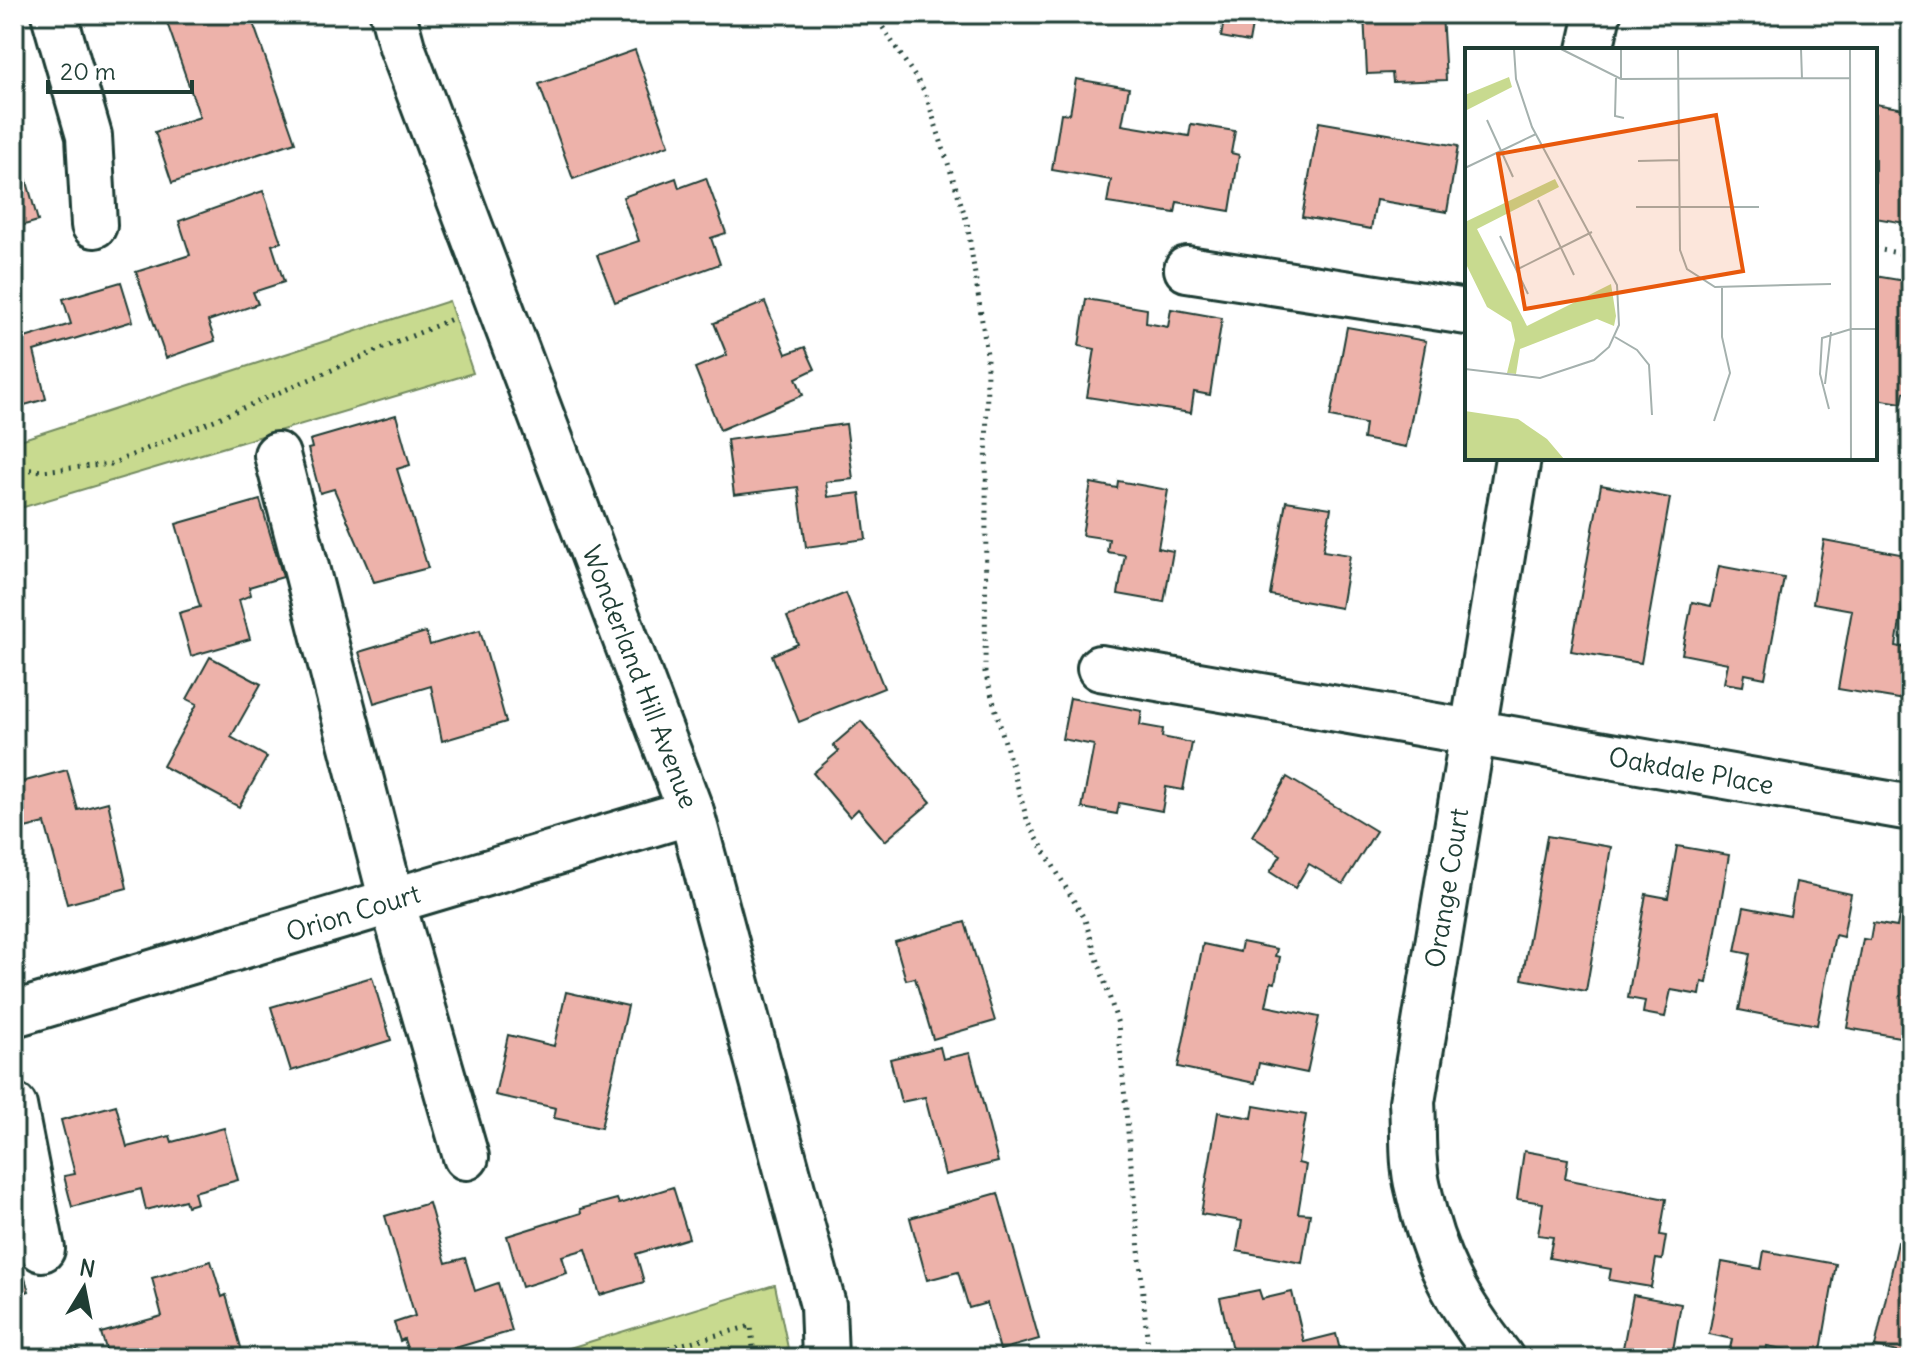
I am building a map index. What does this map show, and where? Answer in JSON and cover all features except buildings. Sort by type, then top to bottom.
[{"type":"street","points":[[54,14],[89,136],[94,225]]},
{"type":"street","name":"Wonderland Hill Avenue","points":[[393,14],[402,47],[691,812],[823,1305],[825,1358]]},
{"type":"street","points":[[1590,48],[1598,14]]},
{"type":"street","points":[[1187,269],[1465,312]]},
{"type":"street","points":[[277,455],[392,901],[433,1052],[466,1157]]},
{"type":"street","name":"Orange Court","points":[[1501,1358],[1464,1311],[1443,1272],[1417,1186],[1412,1102],[1518,460]]},
{"type":"street","name":"Oakdale Place","points":[[1100,668],[1911,808]]},
{"type":"street","name":"Orion Court","points":[[14,1014],[691,812]]},
{"type":"street","points":[[14,1106],[42,1249]]},
{"type":"path","points":[[874,14],[925,92],[967,222],[987,354],[985,672],[1028,823],[1085,920],[1118,1024],[1149,1358]]},
{"type":"path","points":[[1877,249],[1911,255]]},
{"type":"path","points":[[14,468],[42,471],[111,464],[232,415],[426,328],[499,302]]},
{"type":"path","points":[[647,1358],[668,1348],[751,1326],[754,1358]]},
{"type":"green space","points":[[449,301],[473,373],[14,510],[14,442]]},
{"type":"green space","points":[[774,1285],[790,1358],[537,1358]]}]
